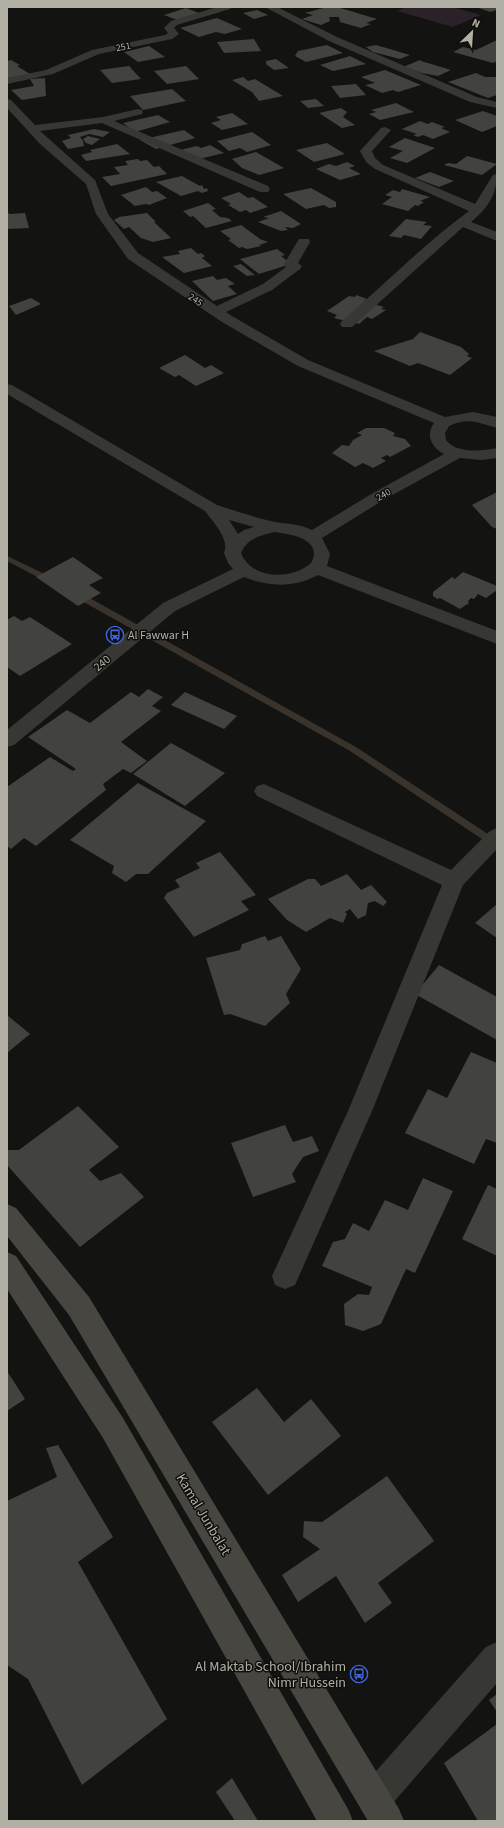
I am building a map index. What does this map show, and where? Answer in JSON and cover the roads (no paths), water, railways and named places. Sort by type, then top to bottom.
[{"type":"main road","name":"Kamal Junbalat","points":[[7,1216],[79,1306],[380,1810]]},
{"type":"main road","points":[[7,1265],[113,1428],[336,1821]]},
{"type":"street","name":"251","points":[[7,81],[49,72],[96,52],[168,37],[174,34],[169,28],[174,23],[227,7]]},
{"type":"street","points":[[270,7],[333,39],[466,97],[497,105]]},
{"type":"street","points":[[283,14],[297,9]]},
{"type":"street","name":"245","points":[[7,102],[32,129],[91,183],[102,214],[133,256],[216,312],[303,363],[444,422]]},
{"type":"street","points":[[32,129],[103,120],[138,112]]},
{"type":"street","points":[[103,120],[264,189]]},
{"type":"street","points":[[385,130],[366,151],[370,160],[393,174],[478,210]]},
{"type":"street","points":[[347,324],[400,278],[445,235],[463,223],[478,210],[497,178]]},
{"type":"street","points":[[463,223],[497,237]]},
{"type":"street","points":[[216,312],[272,286],[294,266],[291,264],[304,242]]},
{"type":"street","points":[[7,388],[211,508],[241,519],[274,527],[301,531],[312,537],[319,544],[323,552],[322,560],[316,568],[307,575],[281,581],[260,578],[243,571],[236,563],[232,555],[234,547],[239,539],[248,533],[274,527]]},
{"type":"street","points":[[497,405],[491,420],[466,417],[444,422],[439,427],[437,432],[437,438],[444,446],[456,453],[480,456],[497,453]]},
{"type":"street","name":"240","points":[[312,537],[379,496],[456,453]]},
{"type":"street","points":[[211,508],[229,531],[234,547]]},
{"type":"street","points":[[316,568],[497,638]]},
{"type":"street","name":"240","points":[[7,740],[42,713],[169,607],[243,571]]},
{"type":"street","points":[[264,791],[454,881]]},
{"type":"street","points":[[285,1276],[360,1111],[454,881],[497,836]]},
{"type":"street","points":[[380,1810],[497,1658]]},
{"type":"waterway","points":[[7,558],[52,581]]},
{"type":"waterway","points":[[76,594],[353,749],[497,845]]},
{"type":"place","name":"Al Fawwar H","points":[[115,635]]},
{"type":"place","name":"Al Maktab School/Ibrahim Nimr Hussein","points":[[359,1674]]}]
